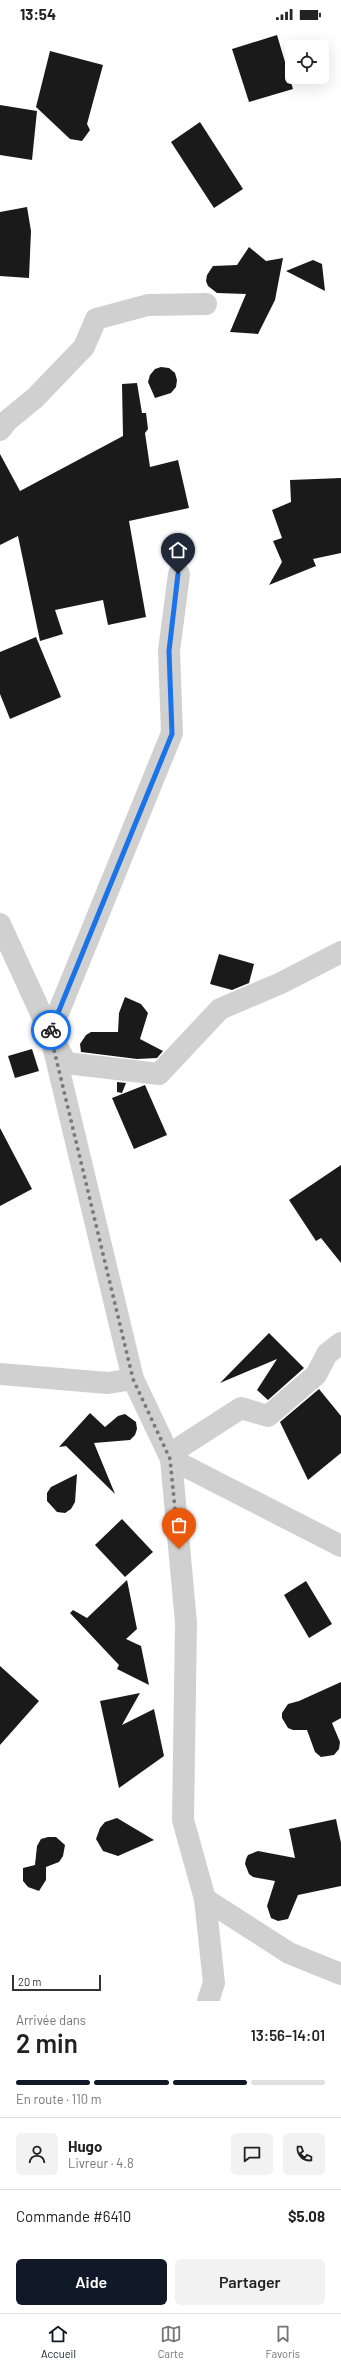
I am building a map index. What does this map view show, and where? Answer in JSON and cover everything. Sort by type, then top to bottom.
[{"type":"street","points":[[0,430],[8,420],[36,398],[84,347],[96,319],[148,305],[206,304]]},
{"type":"street","points":[[178,574],[169,651],[172,734],[50,1033],[133,1379],[170,1459],[186,1623],[183,1820],[205,1898],[214,1983],[208,2001]]},
{"type":"street","points":[[0,924],[50,1033],[66,1063],[159,1074],[220,1009],[281,983],[341,952]]},
{"type":"street","points":[[170,1459],[182,1446],[241,1408],[268,1416],[316,1375],[327,1354],[341,1343]]},
{"type":"street","points":[[0,1374],[108,1383],[133,1379]]},
{"type":"street","points":[[170,1459],[341,1546]]},
{"type":"street","points":[[205,1898],[289,1953],[341,1974]]},
{"type":"building","points":[[277,35],[285,62],[285,84],[292,84],[293,89],[249,102],[232,49]]},
{"type":"building","points":[[50,51],[103,65],[87,124],[90,130],[82,141],[70,139],[36,107]]},
{"type":"building","points":[[0,105],[37,111],[32,160],[0,155]]},
{"type":"building","points":[[200,122],[243,189],[214,208],[171,142]]},
{"type":"building","points":[[27,207],[31,231],[29,278],[0,276],[0,212]]},
{"type":"building","points":[[249,247],[266,261],[283,258],[275,300],[258,334],[230,332],[246,294],[217,293],[208,286],[206,281],[207,275],[213,266],[237,265]]},
{"type":"building","points":[[313,260],[322,264],[325,291],[286,271]]},
{"type":"building","points":[[161,367],[169,368],[175,373],[177,380],[176,387],[171,393],[155,398],[148,382],[150,375],[155,369]]},
{"type":"building","points":[[137,383],[142,413],[146,413],[148,429],[145,433],[150,467],[178,460],[189,508],[129,521],[146,617],[108,625],[103,600],[55,610],[63,634],[40,641],[18,536],[0,545],[0,454],[20,491],[123,436],[122,384]]},
{"type":"building","points":[[341,478],[341,553],[313,559],[316,566],[269,585],[282,562],[273,541],[282,538],[272,510],[291,502],[290,480]]},
{"type":"building","points":[[36,637],[61,697],[10,719],[0,694],[0,652]]},
{"type":"building","points":[[219,954],[254,964],[249,983],[232,990],[210,984]]},
{"type":"building","points":[[125,997],[141,1004],[148,1013],[140,1039],[163,1051],[157,1058],[137,1059],[81,1052],[80,1044],[86,1035],[91,1032],[118,1032],[119,1013]]},
{"type":"building","points":[[32,1049],[39,1071],[15,1078],[8,1056]]},
{"type":"building","points":[[117,1082],[126,1083],[122,1093],[117,1092]]},
{"type":"building","points":[[145,1085],[167,1135],[134,1149],[112,1098]]},
{"type":"building","points":[[0,1128],[32,1189],[0,1206]]},
{"type":"building","points":[[341,1165],[341,1263],[321,1238],[316,1241],[289,1200]]},
{"type":"building","points":[[269,1333],[304,1368],[268,1400],[257,1390],[277,1359],[220,1383]]},
{"type":"building","points":[[319,1389],[341,1416],[341,1453],[308,1480],[280,1422]]},
{"type":"building","points":[[90,1413],[105,1427],[118,1416],[125,1414],[136,1422],[137,1429],[135,1435],[130,1440],[94,1443],[115,1494],[66,1446],[59,1447]]},
{"type":"building","points":[[77,1474],[75,1502],[71,1509],[65,1513],[57,1512],[47,1501],[47,1493],[51,1487]]},
{"type":"building","points":[[122,1519],[153,1552],[125,1577],[95,1545]]},
{"type":"building","points":[[127,1580],[137,1629],[126,1639],[141,1646],[149,1685],[117,1669],[119,1665],[70,1613],[73,1610],[87,1618]]},
{"type":"building","points":[[306,1581],[332,1624],[309,1638],[284,1595]]},
{"type":"building","points":[[0,1666],[39,1701],[0,1745]]},
{"type":"building","points":[[341,1682],[341,1718],[332,1723],[340,1742],[339,1749],[334,1755],[321,1757],[315,1752],[307,1730],[293,1730],[288,1728],[282,1718],[282,1713],[288,1704],[299,1701]]},
{"type":"building","points":[[140,1693],[122,1725],[154,1709],[164,1756],[119,1788],[100,1701]]},
{"type":"building","points":[[117,1818],[154,1840],[118,1856],[103,1851],[96,1839],[100,1828],[105,1822]]},
{"type":"building","points":[[336,1819],[341,1843],[341,1886],[298,1895],[288,1919],[278,1921],[271,1918],[267,1906],[275,1881],[253,1877],[249,1874],[245,1864],[248,1855],[258,1851],[295,1858],[289,1829]]},
{"type":"building","points":[[56,1837],[65,1845],[63,1856],[59,1862],[46,1867],[46,1880],[39,1891],[28,1887],[23,1881],[23,1868],[35,1865],[37,1846],[41,1839]]},
{"type":"way so far","points":[[51,1030],[50,1033],[133,1379],[170,1459],[179,1549]]},
{"type":"route","points":[[51,1030],[172,734],[169,651],[178,574]]}]
